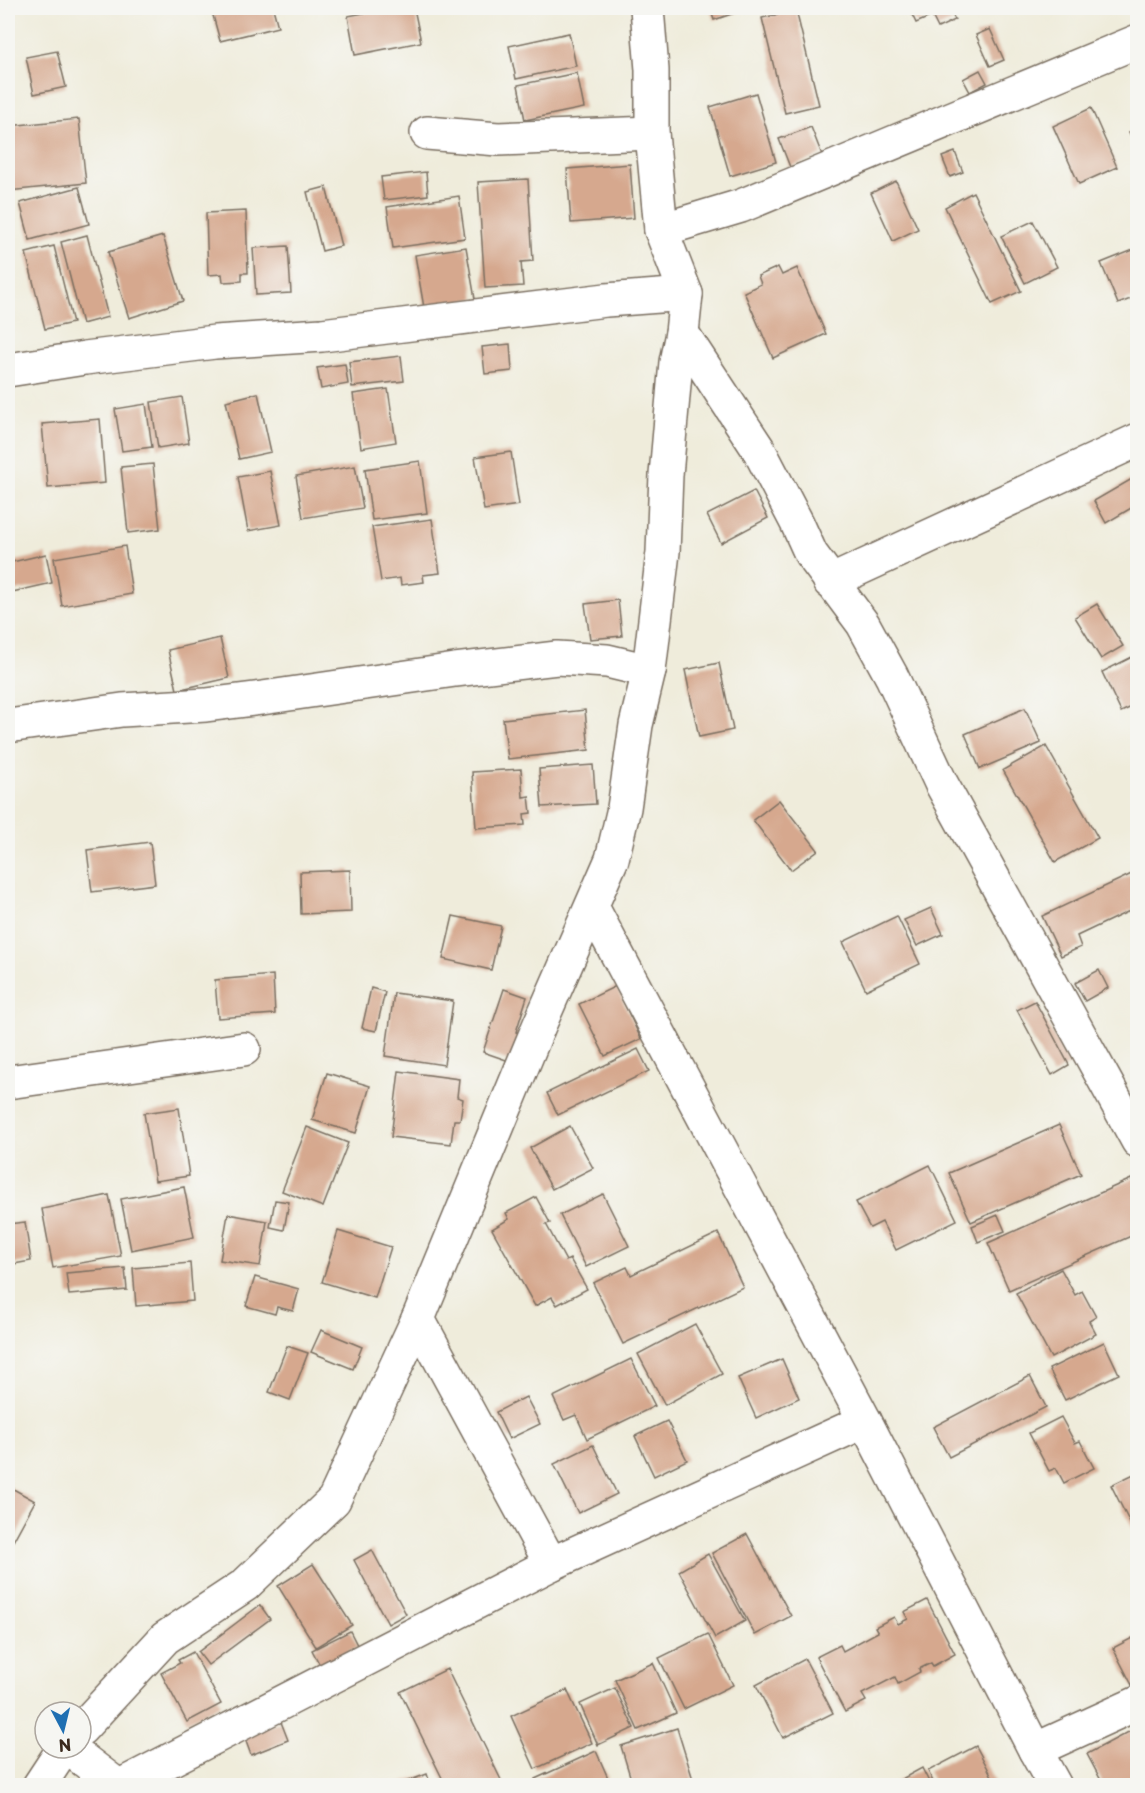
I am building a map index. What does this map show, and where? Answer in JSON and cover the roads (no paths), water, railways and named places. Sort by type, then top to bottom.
[{"type":"street","points":[[93,1716],[165,1638],[245,1585],[334,1500],[418,1319],[539,1026],[612,859],[624,808],[636,725],[649,671],[663,552],[666,475],[675,382],[686,294],[661,230],[652,133],[652,70],[647,8]]},
{"type":"street","points":[[661,230],[741,206],[1137,41]]},
{"type":"street","points":[[427,133],[498,139],[652,133]]},
{"type":"street","points":[[8,370],[215,342],[322,335],[606,300],[686,294]]},
{"type":"street","points":[[682,333],[759,450],[811,554],[863,624],[892,677],[941,783],[1137,1142]]},
{"type":"street","points":[[830,582],[1137,440]]},
{"type":"street","points":[[8,726],[122,710],[218,704],[455,670],[557,658],[607,661],[649,671]]},
{"type":"street","points":[[592,907],[1055,1785]]},
{"type":"street","points":[[8,1082],[244,1049]]},
{"type":"street","points":[[418,1319],[551,1564]]},
{"type":"street","points":[[83,1760],[119,1785],[551,1564],[865,1421]]},
{"type":"street","points":[[1035,1750],[1137,1703]]},
{"type":"street","points":[[39,1785],[57,1760]]}]
